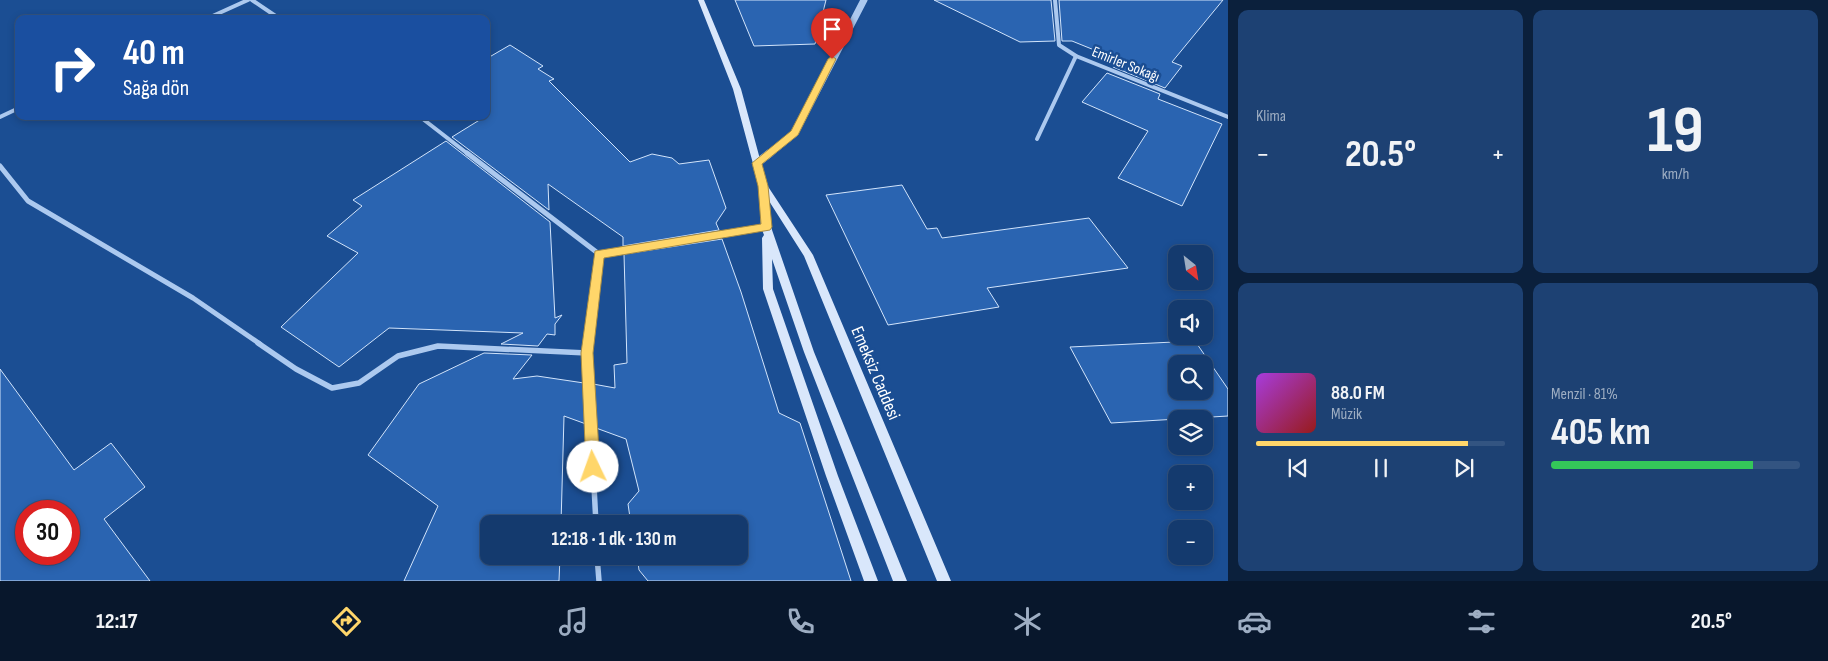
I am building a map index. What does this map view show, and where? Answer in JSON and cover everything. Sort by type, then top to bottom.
[{"type":"main road","name":"Emeksiz Caddesi","points":[[701,0],[737,89],[763,186],[768,289],[832,476],[871,581]]},
{"type":"main road","name":"Emeksiz Caddesi","points":[[763,186],[808,255],[944,581]]},
{"type":"main road","name":"Emeksiz Caddesi","points":[[766,227],[809,352],[900,581]]},
{"type":"street","points":[[215,15],[248,0]]},
{"type":"street","points":[[252,0],[274,15]]},
{"type":"street","points":[[757,163],[795,133],[864,0]]},
{"type":"street","name":"Emirler Sokağı","points":[[1055,0],[1060,45],[1076,56],[1228,117]]},
{"type":"street","points":[[1037,139],[1076,56]]},
{"type":"street","points":[[0,117],[15,110]]},
{"type":"street","points":[[424,120],[599,254],[766,227]]},
{"type":"street","points":[[0,166],[28,201],[193,298],[296,369],[332,388],[358,383],[398,356],[438,346],[587,353]]},
{"type":"street","points":[[596,515],[587,353],[599,254]]},
{"type":"street","points":[[597,565],[598,581]]},
{"type":"building","points":[[735,0],[826,0],[815,44],[754,46]]},
{"type":"building","points":[[934,0],[1051,0],[1055,41],[1020,42]]},
{"type":"building","points":[[1059,0],[1223,0],[1172,62],[1182,66],[1165,88],[1113,67],[1119,60],[1072,41],[1062,41]]},
{"type":"building","points":[[510,45],[543,66],[538,69],[554,79],[549,81],[630,162],[652,154],[672,158],[679,164],[709,160],[726,208],[716,223],[719,230],[623,246],[623,237],[548,184],[549,210],[452,137],[480,120],[490,120],[490,57]]},
{"type":"building","points":[[1107,73],[1160,94],[1158,99],[1222,124],[1182,206],[1118,178],[1148,131],[1082,102]]},
{"type":"building","points":[[446,141],[550,222],[555,318],[562,315],[555,324],[555,335],[547,334],[538,346],[501,344],[523,333],[389,328],[339,367],[281,327],[358,253],[327,236],[362,206],[353,200]]},
{"type":"building","points":[[902,185],[927,229],[937,228],[942,238],[1089,218],[1128,268],[987,288],[999,307],[888,325],[826,195]]},
{"type":"building","points":[[722,239],[741,292],[779,413],[800,423],[851,581],[648,581],[639,570],[638,565],[748,565],[748,515],[630,515],[628,504],[639,491],[626,439],[596,428],[593,384],[615,388],[614,365],[627,363],[624,254]]},
{"type":"building","points":[[1168,342],[1168,345],[1198,345],[1205,355],[1168,355],[1168,400],[1213,400],[1213,367],[1228,389],[1228,416],[1213,417],[1213,410],[1168,410],[1168,420],[1111,423],[1070,347]]},
{"type":"building","points":[[484,353],[532,355],[513,379],[537,376],[584,383],[586,424],[564,416],[561,515],[480,515],[480,565],[560,565],[559,581],[404,581],[438,506],[368,455],[419,384]]},
{"type":"building","points":[[0,369],[74,470],[111,443],[145,487],[104,519],[150,581],[0,581]]},
{"type":"route","points":[[593,467],[587,353],[599,254],[766,227],[763,186],[757,163],[795,133],[832,59]]}]
